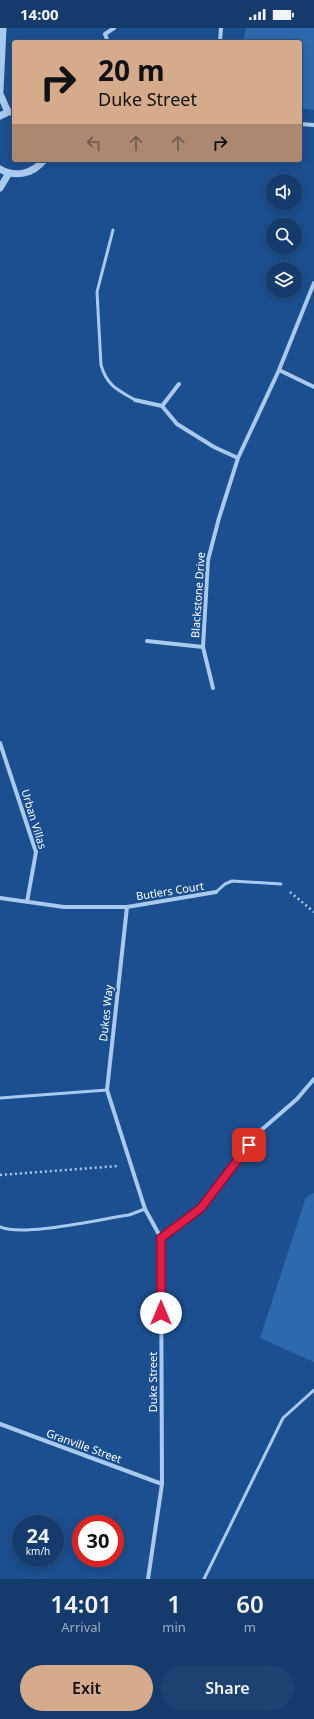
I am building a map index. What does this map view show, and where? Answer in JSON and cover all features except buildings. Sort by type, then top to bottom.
[{"type":"street","points":[[0,90],[3,28]]},
{"type":"street","points":[[107,40],[105,34],[114,28]]},
{"type":"street","points":[[220,40],[221,28]]},
{"type":"street","points":[[0,94],[11,112],[0,116]]},
{"type":"street","points":[[302,124],[314,125]]},
{"type":"street","points":[[0,169],[9,173],[22,174],[32,171],[42,162]]},
{"type":"street","points":[[0,188],[9,173]]},
{"type":"street","name":"Blackstone Drive","points":[[213,688],[203,648],[208,560],[218,518],[238,458],[279,370],[314,283]]},
{"type":"street","points":[[279,370],[314,387]]},
{"type":"street","points":[[162,406],[179,384]]},
{"type":"street","points":[[135,400],[162,406],[177,424],[214,447],[238,458]]},
{"type":"street","points":[[147,641],[203,648]]},
{"type":"street","name":"Urban Villas","points":[[0,743],[36,852],[27,902]]},
{"type":"street","name":"Butlers Court","points":[[127,907],[216,892]]},
{"type":"street","points":[[0,898],[64,907],[127,907]]},
{"type":"street","name":"Dukes Way","points":[[127,907],[107,1090],[145,1210],[161,1238]]},
{"type":"street","points":[[161,1238],[201,1208],[259,1132],[297,1099],[314,1079]]},
{"type":"street","name":"Duke Street","points":[[148,1579],[162,1484],[161,1238]]},
{"type":"street","name":"Granville Street","points":[[0,1424],[162,1484]]},
{"type":"lane","points":[[113,230],[97,292],[101,365],[104,376],[114,388],[135,400]]},
{"type":"lane","points":[[216,892],[225,884],[232,881],[281,884]]},
{"type":"lane","points":[[0,1098],[107,1090]]},
{"type":"lane","points":[[0,1227],[8,1230],[32,1230],[129,1215],[145,1210]]},
{"type":"lane","points":[[204,1579],[283,1418],[314,1390]]},
{"type":"path","points":[[281,884],[314,912]]},
{"type":"path","points":[[0,1175],[131,1165]]},
{"type":"shaded area","points":[[246,28],[314,28],[314,110],[302,108],[302,40],[243,40]]},
{"type":"shaded area","points":[[314,1193],[314,1362],[260,1338],[306,1197]]},
{"type":"route","points":[[161,1313],[161,1238],[201,1208],[249,1145]]}]
